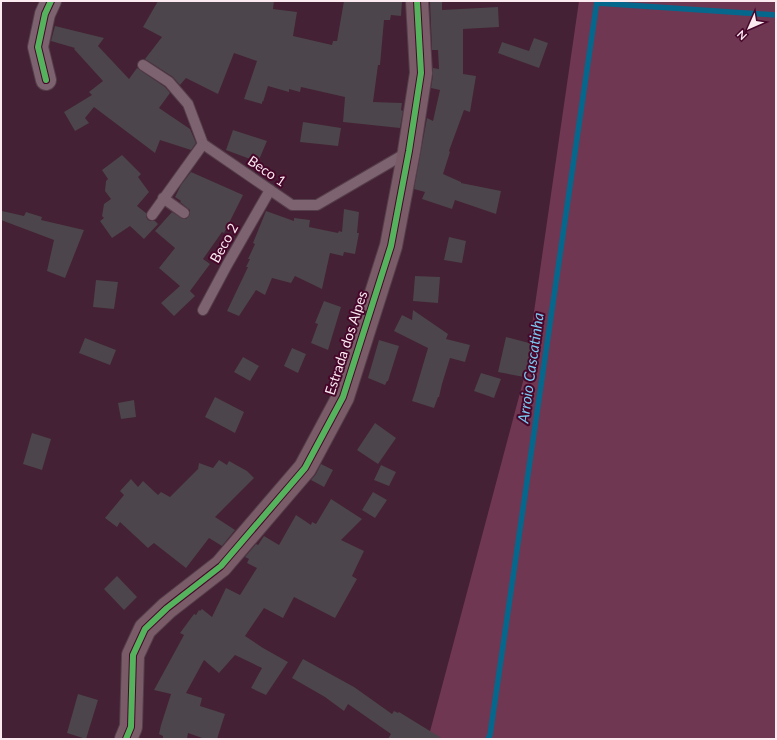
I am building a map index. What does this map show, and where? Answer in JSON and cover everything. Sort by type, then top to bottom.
[{"type":"street","points":[[46,80],[38,47],[45,14],[51,1]]},
{"type":"street","name":"Estrada dos Alpes","points":[[126,739],[131,727],[133,655],[145,629],[167,608],[221,566],[300,474],[305,468],[343,397],[391,246],[409,151],[421,73],[417,1]]},
{"type":"lane","points":[[142,65],[169,82],[188,104],[203,144],[152,215]]},
{"type":"lane","name":"Beco 1","points":[[203,144],[292,205],[317,205],[409,151]]},
{"type":"lane","name":"Beco 2","points":[[203,310],[270,190]]},
{"type":"lane","points":[[163,198],[184,213]]},
{"type":"shaded area","points":[[579,1],[776,1],[776,739],[428,739],[525,374]]},
{"type":"building","points":[[158,1],[274,1],[273,9],[297,12],[293,36],[332,45],[333,41],[337,41],[344,1],[402,1],[401,16],[391,15],[390,20],[384,20],[380,65],[378,65],[373,102],[402,103],[401,110],[403,111],[400,128],[343,122],[345,97],[301,87],[300,92],[289,89],[289,92],[268,86],[262,104],[244,99],[257,61],[234,53],[218,94],[186,78],[180,85],[173,77],[145,59],[162,37],[143,27]]},
{"type":"building","points":[[430,1],[442,1],[442,10],[498,7],[499,27],[463,29],[463,74],[476,76],[470,112],[464,110],[449,151],[450,152],[443,174],[461,183],[501,191],[496,214],[455,200],[452,209],[422,199],[425,192],[414,189],[427,118],[433,121],[440,90],[431,88],[433,68],[439,69],[438,50],[432,50]]},
{"type":"building","points":[[55,26],[104,38],[98,46],[129,79],[137,68],[165,87],[170,93],[159,108],[190,129],[196,143],[191,150],[160,140],[155,153],[94,107],[85,118],[89,123],[75,131],[64,112],[92,95],[89,92],[103,81],[74,49],[75,48],[51,41]]},
{"type":"building","points":[[534,38],[548,43],[539,68],[498,53],[502,42],[529,51]]},
{"type":"building","points":[[303,122],[341,128],[338,146],[300,142]]},
{"type":"building","points":[[233,130],[267,141],[258,162],[226,150]]},
{"type":"building","points":[[122,155],[141,174],[138,177],[149,192],[137,206],[146,213],[148,220],[155,221],[158,224],[144,239],[130,226],[112,238],[100,221],[104,218],[102,216],[104,204],[111,199],[105,191],[106,181],[108,179],[102,170]]},
{"type":"building","points":[[191,172],[243,195],[224,233],[222,232],[203,259],[210,264],[190,291],[195,296],[174,316],[161,303],[180,286],[159,268],[175,248],[155,231],[172,212],[183,219],[186,219],[189,216],[190,210],[175,197],[181,185]]},
{"type":"building","points":[[344,209],[359,212],[357,233],[359,233],[355,254],[344,252],[343,256],[330,253],[322,289],[295,276],[291,283],[272,278],[265,295],[256,290],[239,316],[227,311],[248,267],[246,267],[250,259],[248,259],[255,244],[253,243],[266,211],[294,221],[294,218],[310,220],[309,227],[338,233],[339,231],[342,232]]},
{"type":"building","points":[[2,211],[24,216],[26,212],[42,217],[41,220],[84,230],[65,278],[47,271],[54,240],[1,220]]},
{"type":"building","points":[[449,237],[466,241],[462,263],[444,260]]},
{"type":"building","points":[[415,276],[440,277],[438,303],[413,301]]},
{"type":"building","points":[[96,280],[118,282],[114,309],[93,307]]},
{"type":"building","points":[[324,301],[341,307],[328,350],[311,343],[318,324],[315,323]]},
{"type":"building","points":[[413,310],[448,334],[446,339],[470,345],[465,362],[450,358],[439,397],[434,408],[412,401],[428,348],[394,331],[402,315],[412,320]]},
{"type":"building","points":[[506,337],[533,344],[524,377],[498,372]]},
{"type":"building","points":[[85,338],[116,350],[110,365],[79,353]]},
{"type":"building","points":[[379,340],[399,346],[388,381],[385,385],[368,378]]},
{"type":"building","points":[[292,348],[306,354],[298,373],[284,366]]},
{"type":"building","points":[[243,357],[259,366],[250,381],[234,372]]},
{"type":"building","points":[[481,373],[501,379],[494,398],[474,391]]},
{"type":"building","points":[[215,397],[244,412],[235,433],[205,417]]},
{"type":"building","points":[[134,400],[136,417],[121,419],[118,403]]},
{"type":"building","points":[[375,423],[396,438],[378,464],[357,450]]},
{"type":"building","points":[[32,433],[51,439],[42,470],[23,464]]},
{"type":"building","points":[[219,460],[227,465],[229,461],[247,471],[254,478],[215,517],[235,530],[222,546],[209,538],[186,568],[154,543],[148,548],[120,522],[117,527],[105,518],[124,495],[120,491],[131,479],[138,487],[143,481],[158,495],[161,492],[170,497],[198,469],[199,463],[213,468]]},
{"type":"building","points":[[321,464],[333,470],[324,487],[311,480]]},
{"type":"building","points":[[381,465],[396,472],[389,486],[374,480]]},
{"type":"building","points":[[373,492],[387,500],[375,518],[362,510]]},
{"type":"building","points":[[331,499],[362,519],[341,540],[364,551],[352,576],[357,579],[335,618],[294,597],[283,618],[264,608],[245,636],[288,662],[266,695],[251,688],[262,668],[235,655],[219,673],[204,660],[186,693],[202,698],[200,706],[225,714],[217,739],[205,739],[188,733],[187,739],[163,739],[163,736],[159,734],[171,694],[154,690],[184,635],[180,633],[194,614],[196,615],[199,610],[200,611],[202,609],[212,617],[226,588],[240,595],[257,568],[247,563],[249,559],[245,557],[256,544],[258,545],[264,536],[279,545],[296,515],[311,525],[312,522],[316,524]]},
{"type":"building","points":[[117,576],[137,597],[124,610],[104,589]]},
{"type":"building","points":[[303,659],[354,687],[392,714],[394,711],[399,712],[443,739],[388,739],[391,734],[348,704],[344,711],[325,697],[292,678]]},
{"type":"building","points":[[78,694],[98,700],[86,739],[67,733]]},
{"type":"waterway","name":"Arroio Cascatinha","points":[[488,739],[490,735],[597,1]]},
{"type":"waterway","points":[[597,3],[776,15]]},
{"type":"cycle path","points":[[46,80],[38,47],[45,14],[51,1]]},
{"type":"cycle path","points":[[126,739],[131,727],[133,655],[145,629],[167,608],[221,566],[305,468],[343,397],[391,246],[409,151],[421,73],[417,1]]}]
